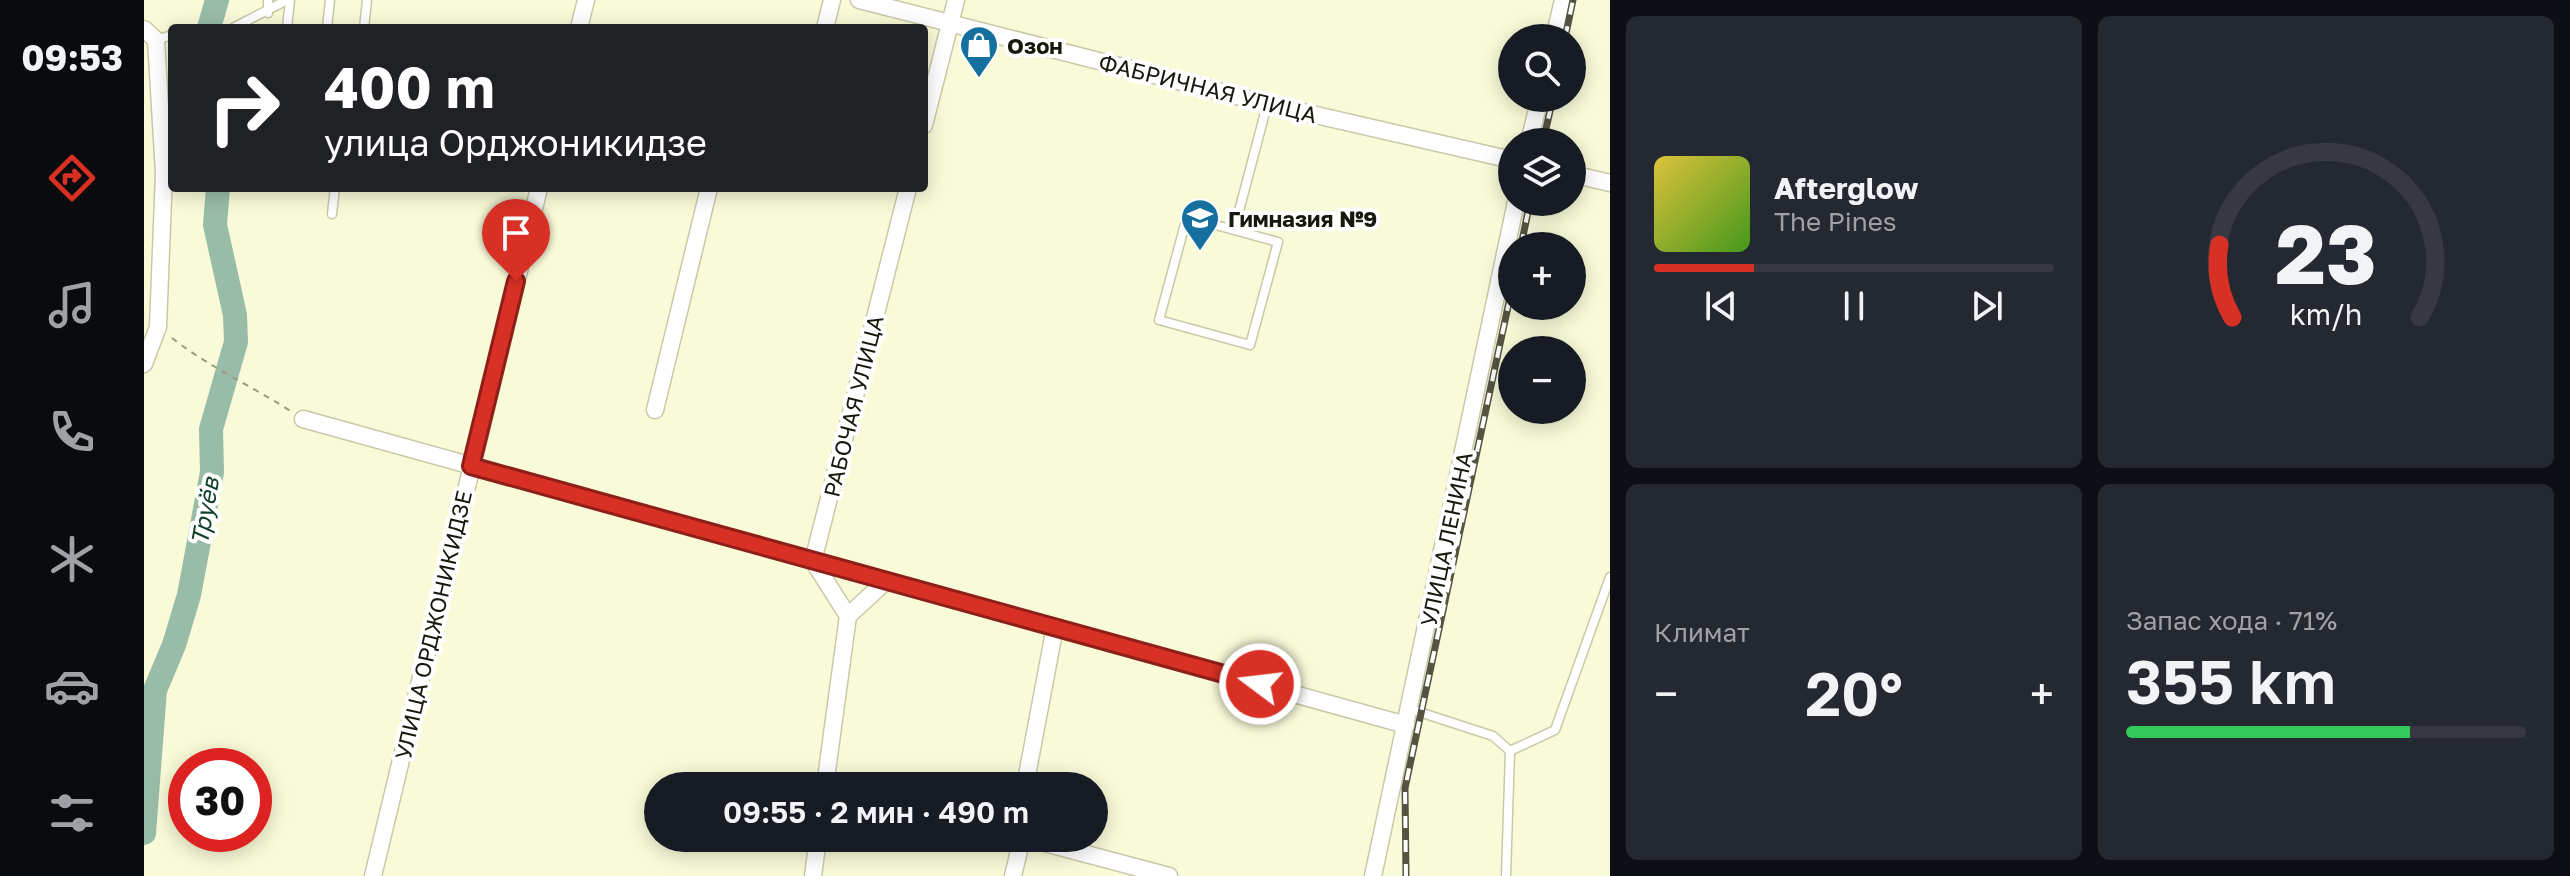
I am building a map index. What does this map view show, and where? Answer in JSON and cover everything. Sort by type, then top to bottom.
[{"type":"street","points":[[580,24],[586,0]]},
{"type":"street","points":[[826,24],[832,0]]},
{"type":"street","name":"ФАБРИЧНАЯ УЛИЦА","points":[[859,0],[1268,104],[1498,157]]},
{"type":"street","points":[[928,109],[956,0]]},
{"type":"street","points":[[1557,24],[1563,0]]},
{"type":"street","points":[[144,364],[158,327],[164,173],[157,34]]},
{"type":"street","points":[[1586,177],[1610,183]]},
{"type":"street","name":"УЛИЦА ОРДЖОНИКИДЗЕ","points":[[373,876],[538,192]]},
{"type":"street","points":[[655,410],[708,192]]},
{"type":"street","name":"РАБОЧАЯ УЛИЦА","points":[[813,561],[907,192]]},
{"type":"street","name":"УЛИЦА ЛЕНИНА","points":[[1373,876],[1513,216]]},
{"type":"street","points":[[144,313],[158,327]]},
{"type":"street","points":[[303,419],[1055,627],[1408,717]]},
{"type":"street","points":[[813,561],[848,616]]},
{"type":"street","points":[[827,772],[848,616],[886,581]]},
{"type":"street","points":[[1028,772],[1055,627]]},
{"type":"street","points":[[813,876],[816,852]]},
{"type":"street","points":[[1013,876],[1020,852]]},
{"type":"street","points":[[1077,852],[1169,876]]},
{"type":"lane","points":[[268,0],[268,13]]},
{"type":"lane","points":[[242,24],[289,0]]},
{"type":"lane","points":[[287,24],[289,0]]},
{"type":"lane","points":[[327,24],[330,0]]},
{"type":"lane","points":[[364,24],[367,0]]},
{"type":"lane","points":[[1234,230],[1268,104]]},
{"type":"lane","points":[[332,214],[335,192]]},
{"type":"lane","points":[[1187,217],[1234,230],[1278,242],[1250,345],[1159,320],[1187,217]]},
{"type":"lane","points":[[1510,751],[1555,730],[1610,577]]},
{"type":"lane","points":[[1408,717],[1493,736],[1510,751]]},
{"type":"lane","points":[[1506,876],[1510,751]]},
{"type":"path","points":[[158,327],[205,363],[251,386],[303,419]]},
{"type":"waterway","name":"Труёв","points":[[210,24],[217,0]]},
{"type":"waterway","name":"Труёв","points":[[144,833],[155,690],[174,645],[189,595],[212,472],[211,429],[236,342],[235,315],[215,225],[218,192]]},
{"type":"railway","points":[[1568,24],[1573,0]]},
{"type":"railway","points":[[1546,128],[1550,112]]},
{"type":"railway","points":[[1524,232],[1527,216]]},
{"type":"railway","points":[[1406,876],[1405,788],[1505,320]]},
{"type":"place","name":"Озон","points":[[979,79]]},
{"type":"place","name":"Гимназия №9","points":[[1200,252]]},
{"type":"route","points":[[516,281],[471,466],[1260,684]]}]
